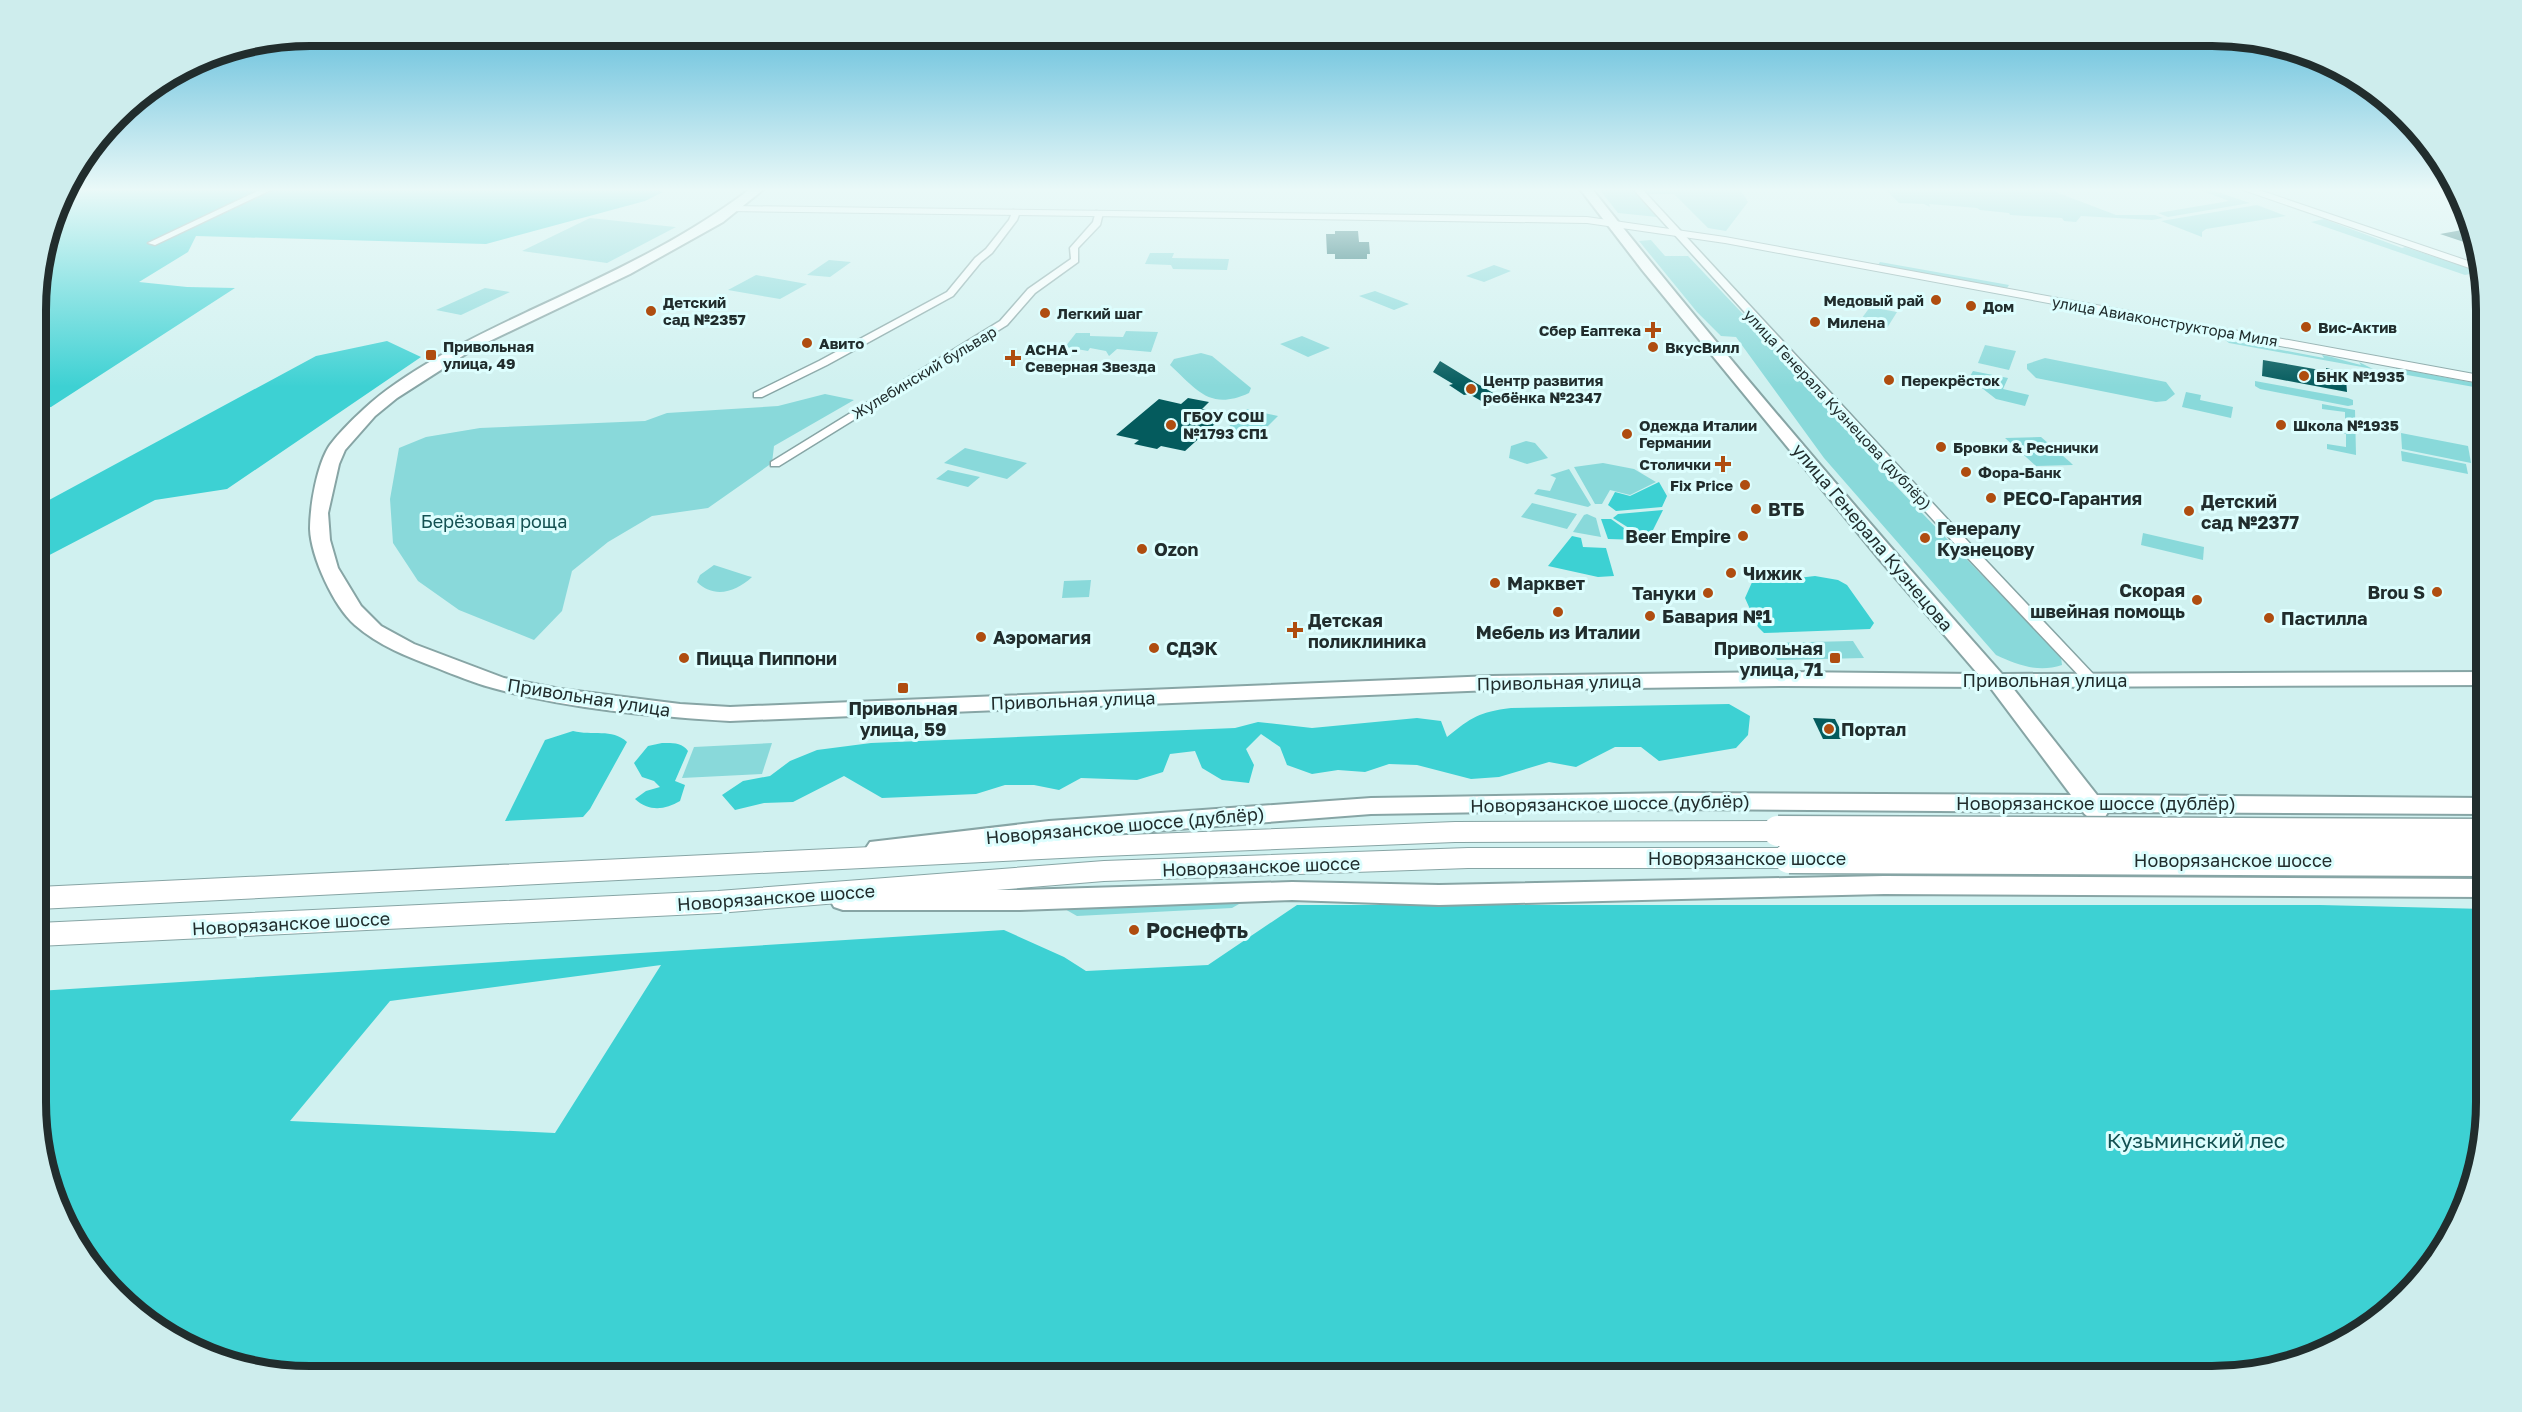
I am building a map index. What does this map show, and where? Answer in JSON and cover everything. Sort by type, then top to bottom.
[{"type":"highway","name":"Новорязанское шоссе","points":[[46,898],[1102,846],[1455,832],[2476,834]]},
{"type":"highway","name":"Новорязанское шоссе","points":[[46,935],[739,900],[1104,871],[1468,858],[2476,861]]},
{"type":"main road","name":"Привольная улица","points":[[654,255],[470,345],[391,396],[347,435],[337,448],[330,464],[319,513],[321,540],[328,568],[360,619],[406,649],[498,683],[560,696],[680,711],[730,714],[1492,683],[1783,679],[1996,681],[2476,678]]},
{"type":"main road","name":"улица Генерала Кузнецова","points":[[1638,255],[1887,556],[1996,681],[2089,802],[2158,886]]},
{"type":"main road","name":"Новорязанское шоссе (дублёр)","points":[[737,863],[1049,830],[1371,806],[1682,801],[2476,806]]},
{"type":"main road","points":[[2222,804],[2202,810],[2191,819],[2189,832],[2199,847],[2214,861],[2233,872],[2260,881],[2294,887]]},
{"type":"main road","points":[[739,900],[1020,900],[1292,891],[1439,895],[1884,885],[2476,888]]},
{"type":"street","points":[[758,395],[823,363],[950,294],[984,255]]},
{"type":"street","name":"Жулебинский бульвар","points":[[776,464],[1004,323],[1022,301],[1051,275],[1066,269],[1075,260],[1075,255]]},
{"type":"street","name":"улица Генерала Кузнецова (дублёр)","points":[[1698,255],[1962,544],[2091,680]]},
{"type":"street","name":"улица Авиаконструктора Миля","points":[[1802,255],[2476,378]]},
{"type":"street","points":[[2439,255],[2471,266]]},
{"type":"green space","points":[[53,255],[183,255],[139,282],[187,287],[235,288],[51,407],[46,408],[46,310]]},
{"type":"green space","points":[[550,255],[623,255],[607,263]]},
{"type":"green space","points":[[1149,255],[1173,255],[1172,258],[1229,259],[1227,270],[1173,269],[1171,265],[1145,264]]},
{"type":"green space","points":[[1650,255],[1688,256],[1827,403],[1895,485],[2061,657],[2062,665],[2036,668],[2020,665],[1996,655],[1824,458],[1736,337],[1721,336],[1697,312]]},
{"type":"green space","points":[[2407,255],[2429,255],[2472,269],[2473,273],[2465,275]]},
{"type":"green space","points":[[829,260],[851,262],[830,277],[807,275]]},
{"type":"green space","points":[[1880,262],[2009,285],[2007,288],[1878,265]]},
{"type":"green space","points":[[1494,265],[1511,271],[1484,282],[1466,276]]},
{"type":"green space","points":[[756,275],[807,284],[780,299],[728,290]]},
{"type":"green space","points":[[485,288],[510,292],[461,315],[436,310]]},
{"type":"green space","points":[[1375,291],[1409,304],[1394,310],[1359,296]]},
{"type":"green space","points":[[1870,307],[1897,312],[1887,328],[1859,322]]},
{"type":"green space","points":[[1126,331],[1158,332],[1151,352],[1117,349],[1109,356],[1106,351],[1065,347],[1076,333],[1090,333],[1090,336],[1123,337]]},
{"type":"green space","points":[[1302,336],[1330,348],[1308,357],[1280,344]]},
{"type":"green space","points":[[2226,337],[2231,341],[2248,344],[2246,341],[2255,345],[2324,358],[2322,355],[2361,365],[2359,362],[2373,369],[2229,343],[2223,338]]},
{"type":"green space","points":[[387,341],[421,357],[227,489],[155,500],[46,557],[46,502],[316,356]]},
{"type":"green space","points":[[1985,345],[2016,351],[2009,370],[1978,363]]},
{"type":"green space","points":[[1201,353],[1212,356],[1251,388],[1249,393],[1236,398],[1214,399],[1197,390],[1170,365],[1174,359]]},
{"type":"green space","points":[[2045,358],[2166,382],[2175,394],[2166,401],[2156,402],[2036,378],[2027,369],[2027,364]]},
{"type":"green space","points":[[2396,368],[2476,383],[2476,387],[2396,373]]},
{"type":"green space","points":[[1973,371],[2008,378],[2003,389],[2029,395],[2025,406],[1996,399],[1969,378]]},
{"type":"green space","points":[[2255,381],[2348,398],[2353,400],[2353,405],[2348,406],[2260,389],[2255,386]]},
{"type":"green space","points":[[2186,392],[2201,395],[2200,400],[2233,407],[2231,418],[2182,407]]},
{"type":"green space","name":"Берёзовая роща","points":[[825,394],[854,400],[774,446],[772,463],[708,508],[652,516],[608,542],[572,571],[562,611],[534,640],[459,610],[418,581],[393,543],[390,499],[399,448],[426,437],[480,428],[645,421],[667,413],[778,406]]},
{"type":"green space","points":[[2322,404],[2355,410],[2356,455],[2327,449],[2327,444],[2346,447],[2346,434],[2338,432],[2338,424],[2345,425],[2345,412],[2322,409]]},
{"type":"green space","points":[[1247,409],[1278,416],[1255,439],[1223,432]]},
{"type":"green space","points":[[2401,433],[2468,446],[2471,463],[2402,449]]},
{"type":"green space","points":[[2041,437],[2073,465],[2036,466],[2005,438]]},
{"type":"green space","points":[[1526,441],[1535,443],[1548,458],[1527,464],[1509,458],[1511,446]]},
{"type":"green space","points":[[965,448],[1027,463],[1007,479],[944,463]]},
{"type":"green space","points":[[2401,451],[2466,464],[2468,474],[2402,461]]},
{"type":"green space","points":[[1603,463],[1634,469],[1656,482],[1630,495],[1610,490],[1602,504],[1595,504],[1574,467]]},
{"type":"green space","points":[[1569,469],[1591,505],[1588,507],[1534,494],[1538,489],[1550,491],[1556,478],[1550,475]]},
{"type":"green space","points":[[948,470],[980,477],[968,487],[936,479]]},
{"type":"green space","points":[[1659,482],[1667,496],[1662,507],[1616,511],[1608,505],[1615,492],[1630,496]]},
{"type":"green space","points":[[1532,503],[1577,514],[1567,529],[1521,517]]},
{"type":"green space","points":[[1663,510],[1648,540],[1613,518],[1618,514]]},
{"type":"green space","points":[[1587,514],[1596,518],[1601,537],[1573,532]]},
{"type":"green space","points":[[1601,519],[1611,519],[1641,540],[1608,539]]},
{"type":"green space","points":[[2143,533],[2204,547],[2203,560],[2141,545]]},
{"type":"green space","points":[[1572,536],[1581,538],[1583,547],[1606,548],[1614,576],[1598,577],[1548,566]]},
{"type":"green space","points":[[714,565],[752,577],[732,590],[718,592],[711,590],[697,582],[700,575]]},
{"type":"green space","points":[[1759,576],[1772,581],[1815,576],[1838,580],[1847,585],[1874,623],[1870,629],[1764,633],[1758,627],[1745,598],[1753,580]]},
{"type":"green space","points":[[1091,580],[1089,597],[1062,598],[1064,581]]},
{"type":"green space","points":[[1853,641],[1864,658],[1777,660],[1767,643]]},
{"type":"green space","points":[[1729,704],[1750,716],[1748,735],[1736,748],[1659,761],[1641,747],[1615,747],[1576,767],[1549,762],[1499,777],[1471,779],[1417,765],[1389,764],[1365,772],[1338,770],[1312,774],[1287,765],[1280,747],[1261,734],[1246,749],[1254,765],[1249,783],[1222,780],[1202,768],[1195,751],[1170,754],[1163,772],[1137,780],[1081,778],[1059,790],[1034,785],[1005,785],[976,794],[882,798],[844,776],[793,802],[764,803],[735,810],[722,795],[743,781],[770,776],[790,761],[817,750],[871,743],[1235,728],[1258,722],[1312,728],[1417,718],[1441,721],[1447,737],[1476,716],[1511,708]]},
{"type":"green space","points":[[573,731],[615,735],[627,742],[590,809],[583,817],[505,821],[545,740]]},
{"type":"green space","points":[[662,743],[680,745],[688,751],[675,781],[685,785],[680,801],[663,808],[651,808],[635,799],[646,791],[660,787],[654,781],[642,777],[634,763],[648,746]]},
{"type":"green space","points":[[772,743],[762,774],[682,778],[694,747]]},
{"type":"green space","points":[[1248,899],[1232,908],[1077,916],[1063,908],[1063,906]]},
{"type":"green space","name":"Кузьминский лес","points":[[1297,905],[2320,905],[2476,909],[2475,1119],[2467,1170],[2448,1218],[2421,1262],[2386,1300],[2344,1330],[2296,1352],[2246,1363],[2212,1366],[293,1365],[242,1357],[209,1345],[178,1330],[136,1300],[112,1276],[82,1234],[60,1186],[49,1136],[46,1102],[46,990],[1004,930],[1064,957],[1086,971],[1208,965]],"holes":[[[661,965],[555,1133],[290,1121],[390,1001]]]},
{"type":"building","points":[[1335,255],[1367,255],[1367,259],[1335,259]]},
{"type":"building","name":"БНК №1935","points":[[2263,360],[2343,372],[2347,392],[2262,376]]},
{"type":"building","name":"Центр развития ребёнка №2347","points":[[1440,361],[1500,397],[1483,402],[1469,394],[1464,395],[1449,385],[1453,384],[1433,372]]},
{"type":"building","name":"ГБОУ СОШ №1793 СП1","points":[[1188,398],[1209,402],[1202,409],[1226,414],[1185,451],[1161,446],[1157,449],[1134,444],[1139,440],[1116,435],[1159,399],[1181,404]]},
{"type":"building","name":"Портал","points":[[1813,718],[1835,719],[1845,739],[1823,739]]},
{"type":"place","name":"Медовый рай","points":[[1936,300]]},
{"type":"place","name":"Дом","points":[[1971,306]]},
{"type":"place","name":"Детский сад №2357","points":[[651,311]]},
{"type":"place","name":"Легкий шаг","points":[[1045,313]]},
{"type":"place","name":"Милена","points":[[1815,322]]},
{"type":"place","name":"Вис-Актив","points":[[2306,327]]},
{"type":"place","name":"Сбер Еаптека","points":[[1653,330]]},
{"type":"place","name":"Авито","points":[[807,343]]},
{"type":"place","name":"ВкусВилл","points":[[1653,347]]},
{"type":"place","name":"Привольная улица, 49","points":[[431,355]]},
{"type":"place","name":"АСНА - Северная Звезда","points":[[1013,358]]},
{"type":"place","name":"БНК №1935","points":[[2304,376]]},
{"type":"place","name":"Перекрёсток","points":[[1889,380]]},
{"type":"place","name":"Центр развития ребёнка №2347","points":[[1471,389]]},
{"type":"place","name":"ГБОУ СОШ №1793 СП1","points":[[1171,425]]},
{"type":"place","name":"Школа №1935","points":[[2281,425]]},
{"type":"place","name":"Одежда Италии Германии","points":[[1627,434]]},
{"type":"place","name":"Бровки & Реснички","points":[[1941,447]]},
{"type":"place","name":"Столички","points":[[1723,464]]},
{"type":"place","name":"Фора-Банк","points":[[1966,472]]},
{"type":"place","name":"Fix Price","points":[[1745,485]]},
{"type":"place","name":"РЕСО-Гарантия","points":[[1991,498]]},
{"type":"place","name":"ВТБ","points":[[1756,509]]},
{"type":"place","name":"Детский сад №2377","points":[[2189,511]]},
{"type":"place","name":"Beer Empire","points":[[1743,536]]},
{"type":"place","name":"Генералу Кузнецову","points":[[1925,538]]},
{"type":"place","name":"Ozon","points":[[1142,549]]},
{"type":"place","name":"Чижик","points":[[1731,573]]},
{"type":"place","name":"Марквет","points":[[1495,583]]},
{"type":"place","name":"Brou S","points":[[2437,592]]},
{"type":"place","name":"Тануки","points":[[1708,593]]},
{"type":"place","name":"Скорая швейная помощь","points":[[2197,600]]},
{"type":"place","name":"Мебель из Италии","points":[[1558,612]]},
{"type":"place","name":"Бавария №1","points":[[1650,616]]},
{"type":"place","name":"Пастилла","points":[[2269,618]]},
{"type":"place","name":"Детская поликлиника","points":[[1295,630]]},
{"type":"place","name":"Аэромагия","points":[[981,637]]},
{"type":"place","name":"СДЭК","points":[[1154,648]]},
{"type":"place","name":"Пицца Пиппони","points":[[684,658]]},
{"type":"place","name":"Привольная улица, 71","points":[[1835,658]]},
{"type":"place","name":"Привольная улица, 59","points":[[903,688]]},
{"type":"place","name":"Портал","points":[[1829,729]]},
{"type":"place","name":"Роснефть","points":[[1134,930]]}]
